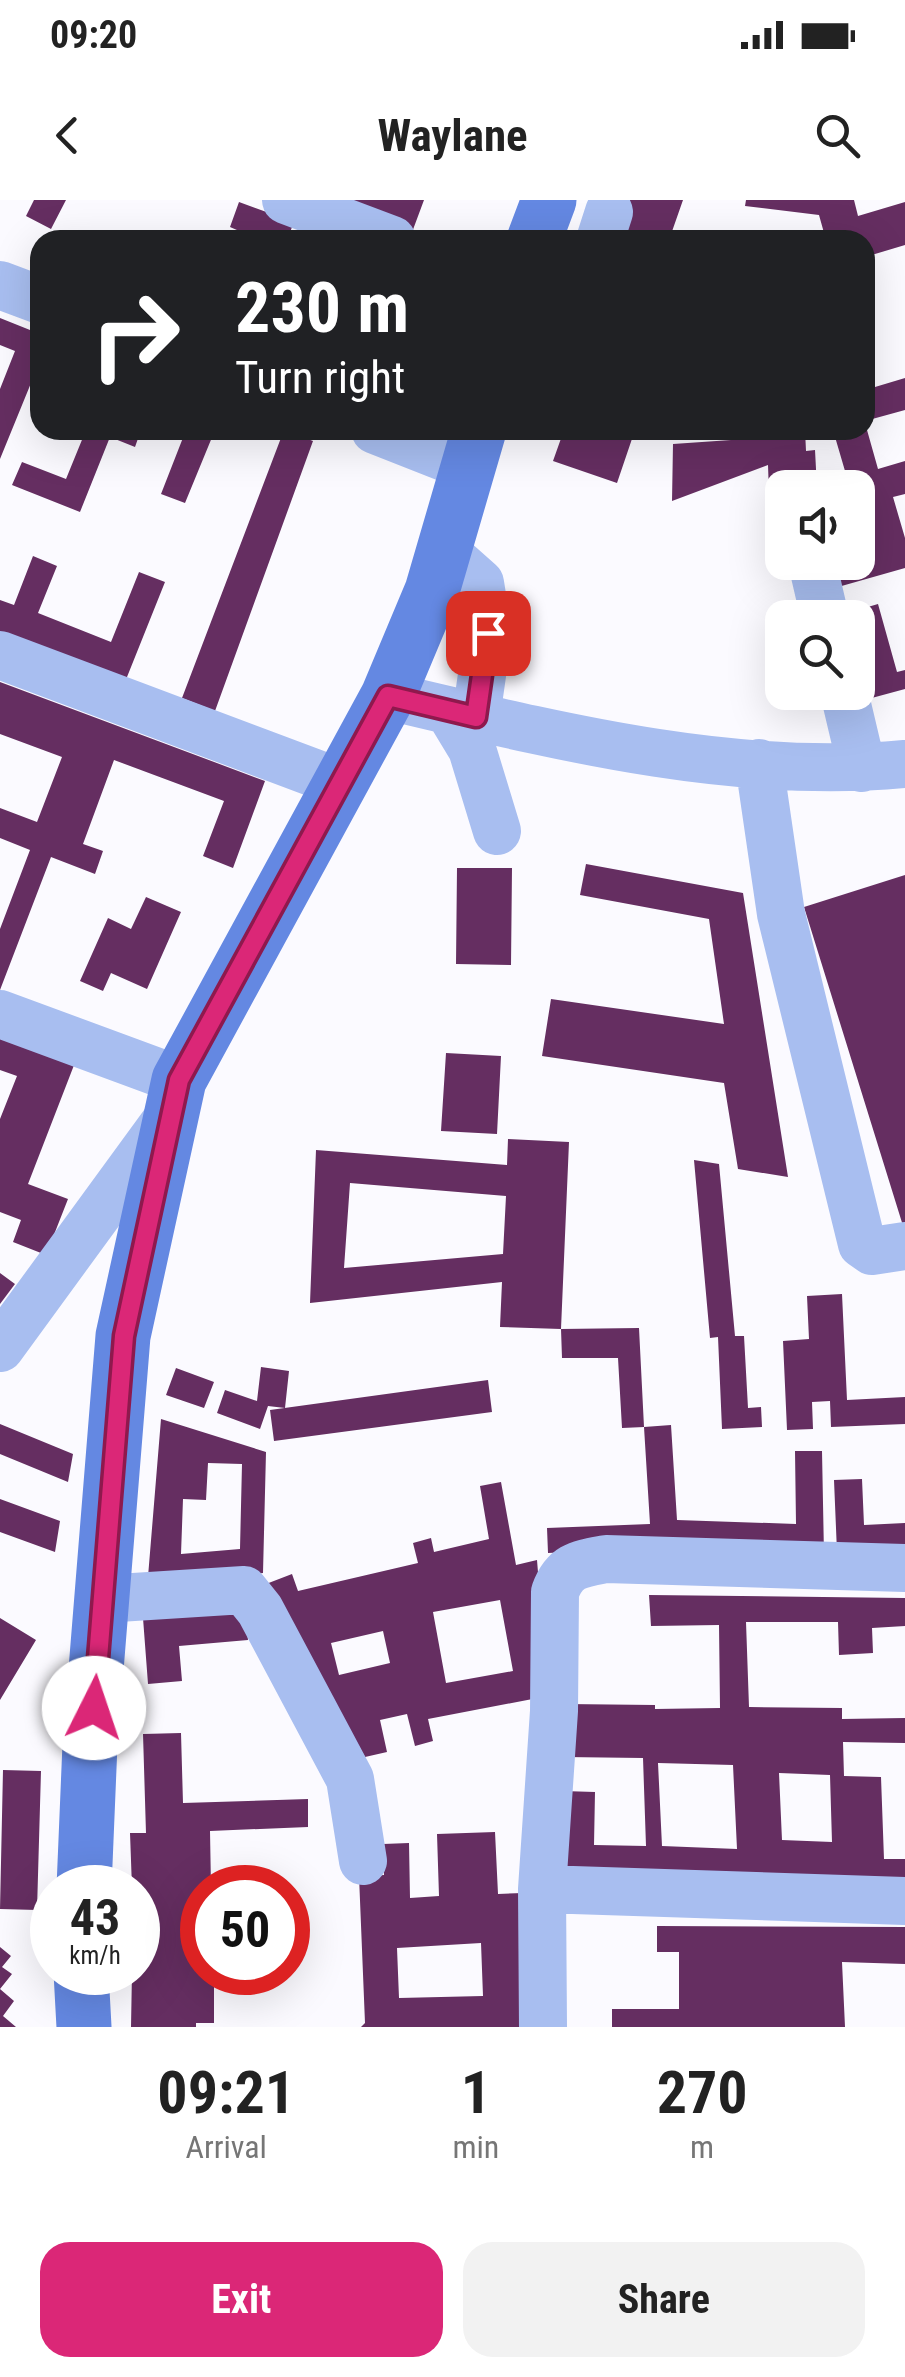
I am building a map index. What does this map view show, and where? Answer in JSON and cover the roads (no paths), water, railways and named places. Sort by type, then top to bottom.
[{"type":"main road","points":[[538,230],[549,200]]},
{"type":"main road","points":[[85,1865],[90,1744],[124,1336],[174,1099],[388,696],[432,591],[474,448]]},
{"type":"main road","points":[[82,1995],[84,2027]]},
{"type":"street","points":[[286,200],[366,230]]},
{"type":"street","points":[[0,285],[30,296]]},
{"type":"street","points":[[430,440],[474,448]]},
{"type":"street","points":[[444,551],[480,584],[488,633],[463,714],[497,831]]},
{"type":"street","points":[[0,654],[341,783]]},
{"type":"street","points":[[388,696],[692,758],[842,770],[884,766],[854,710]]},
{"type":"street","points":[[759,764],[782,914],[862,1244],[872,1251],[905,1246]]},
{"type":"street","points":[[0,1014],[174,1099],[0,1348]]},
{"type":"street","points":[[543,2027],[542,1890],[554,1712],[555,1592],[561,1576],[579,1564],[606,1560],[905,1568]]},
{"type":"street","points":[[102,1599],[244,1590],[260,1610],[350,1779],[363,1862]]},
{"type":"street","points":[[542,1890],[905,1901]]}]
